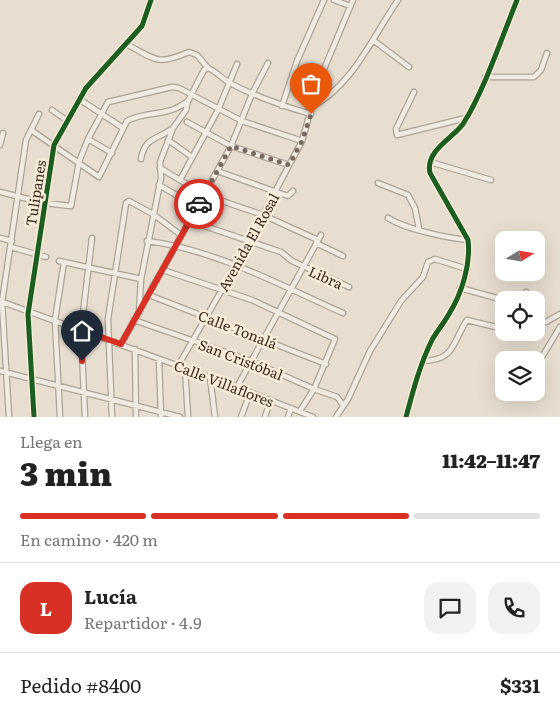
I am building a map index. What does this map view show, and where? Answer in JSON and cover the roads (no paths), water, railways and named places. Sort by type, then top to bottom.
[{"type":"street","name":"Tulipanes","points":[[34,417],[29,310],[54,145],[66,120],[86,88],[142,26],[151,0]]},
{"type":"street","points":[[282,106],[297,61],[324,0]]},
{"type":"street","points":[[334,0],[350,6]]},
{"type":"street","name":"Avenida El Rosal","points":[[178,366],[249,242],[302,141],[332,47],[353,0]]},
{"type":"street","points":[[311,108],[323,102],[340,86],[373,40],[398,0]]},
{"type":"street","points":[[406,417],[423,361],[433,338],[450,313],[467,269],[468,240],[430,173],[430,162],[438,149],[455,133],[466,118],[517,0]]},
{"type":"street","points":[[373,40],[409,67]]},
{"type":"street","points":[[126,44],[158,61],[166,61],[189,52],[197,55],[206,69],[228,82],[282,106],[311,114]]},
{"type":"street","points":[[485,77],[534,77],[541,70],[547,53]]},
{"type":"street","points":[[121,344],[218,171],[268,63]]},
{"type":"street","points":[[180,180],[218,110],[237,64]]},
{"type":"street","points":[[141,159],[143,148],[149,141],[164,135],[173,128],[186,110],[191,94],[206,69]]},
{"type":"street","points":[[0,192],[44,203],[71,206],[79,162],[88,139],[110,100],[172,87],[179,88],[242,121],[302,141]]},
{"type":"street","points":[[414,92],[396,129],[397,135],[466,118]]},
{"type":"street","points":[[78,99],[123,128]]},
{"type":"street","points":[[31,130],[99,177],[123,128],[131,119],[177,110],[188,101]]},
{"type":"street","points":[[52,110],[66,120]]},
{"type":"street","points":[[9,417],[1,301],[12,241],[26,140],[39,114]]},
{"type":"street","points":[[187,122],[231,146],[289,165]]},
{"type":"street","points":[[139,312],[141,279],[162,174],[160,162],[173,128]]},
{"type":"street","points":[[0,145],[3,133]]},
{"type":"street","points":[[164,135],[192,157]]},
{"type":"street","points":[[88,139],[112,153]]},
{"type":"street","points":[[430,162],[491,180]]},
{"type":"street","points":[[160,168],[205,195],[263,215],[343,256]]},
{"type":"street","points":[[218,171],[290,196],[293,191]]},
{"type":"street","points":[[378,183],[408,195],[415,208],[419,229]]},
{"type":"street","points":[[160,185],[197,207]]},
{"type":"street","points":[[112,417],[108,319],[126,203],[129,201],[153,214],[181,235]]},
{"type":"street","points":[[388,218],[397,224],[446,237],[468,240]]},
{"type":"street","name":"Libra","points":[[190,221],[281,252],[292,261],[349,287]]},
{"type":"street","points":[[238,387],[321,235]]},
{"type":"street","points":[[0,238],[12,241]]},
{"type":"street","points":[[86,417],[81,330],[92,238]]},
{"type":"street","points":[[148,241],[176,245],[235,267],[343,313]]},
{"type":"street","points":[[11,247],[46,256]]},
{"type":"street","points":[[336,417],[370,351],[401,302],[422,277],[428,262],[435,259],[467,269]]},
{"type":"street","points":[[60,417],[55,320],[61,262],[141,279]]},
{"type":"street","points":[[163,270],[252,300],[336,341],[314,389],[300,411]]},
{"type":"street","points":[[460,288],[495,298]]},
{"type":"street","name":"Calle Tonalá","points":[[149,295],[326,364]]},
{"type":"street","name":"Calle Villaflores","points":[[1,301],[238,387],[313,417]]},
{"type":"street","points":[[545,322],[560,314]]},
{"type":"street","name":"San Cristóbal","points":[[134,320],[251,361],[314,389],[338,397],[343,405]]},
{"type":"street","points":[[423,361],[440,360],[448,354],[467,320],[495,327]]},
{"type":"street","points":[[545,352],[560,327]]},
{"type":"street","points":[[135,350],[136,417]]},
{"type":"street","points":[[159,358],[161,415]]},
{"type":"street","points":[[185,368],[188,417]]},
{"type":"street","points":[[0,371],[136,405],[161,415],[180,417]]},
{"type":"street","points":[[210,377],[215,417]]},
{"type":"street","points":[[241,417],[250,392]]},
{"type":"street","points":[[265,417],[270,401]]},
{"type":"street","points":[[288,417],[291,408]]}]
